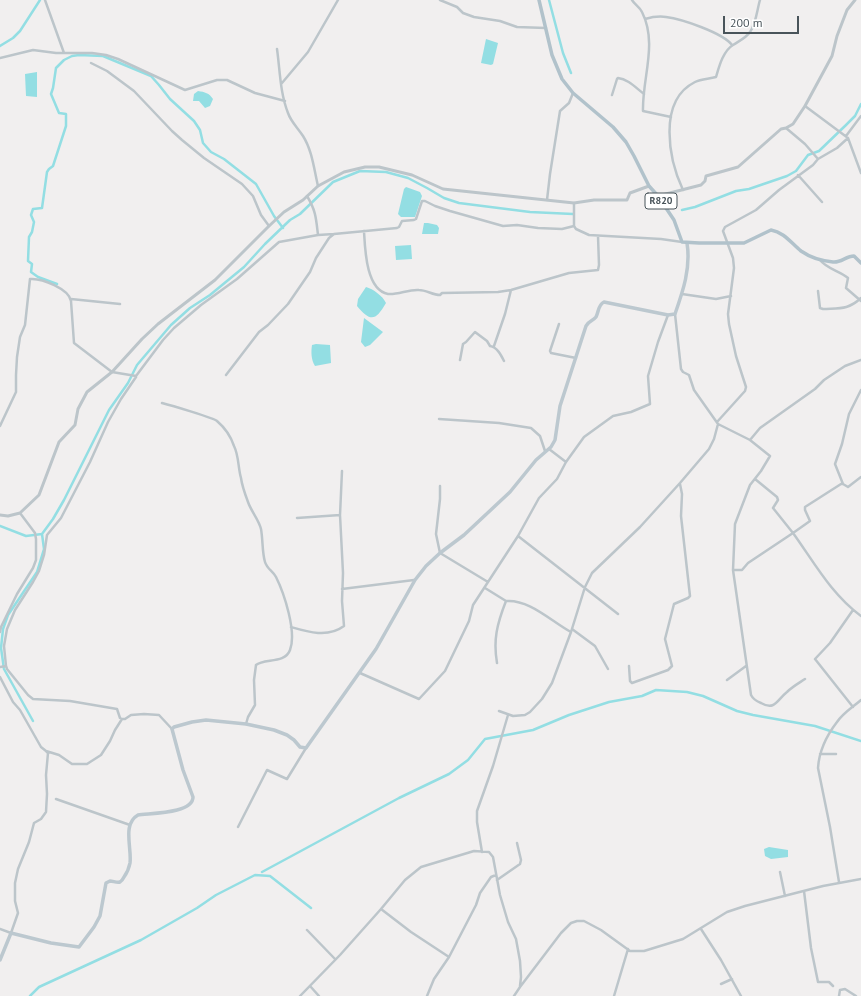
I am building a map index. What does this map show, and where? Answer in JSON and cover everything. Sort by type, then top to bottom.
[{"type":"main road","name":"R820","points":[[539,0],[552,55],[562,79],[573,92],[617,131],[634,156],[649,186],[658,196],[674,220],[682,242]]},
{"type":"main road","points":[[682,242],[727,244],[744,243],[767,231],[776,231],[782,234],[810,257],[820,260],[839,262],[854,256],[861,263]]},
{"type":"main road","points":[[0,960],[11,933],[51,943],[79,947],[100,916],[106,884],[110,881],[119,882],[128,872],[130,862],[128,842],[130,825],[133,818],[138,815],[176,810],[191,804],[193,801],[172,730],[177,726],[206,720],[246,724],[274,730],[287,735],[300,747],[306,748],[376,649],[415,580],[426,566],[440,553],[464,535],[510,492],[555,440],[560,406],[588,322],[595,318],[600,305],[604,302],[668,315],[676,314],[689,262],[687,243]]},
{"type":"street","points":[[45,0],[64,53]]},
{"type":"street","points":[[282,83],[308,52],[338,0]]},
{"type":"street","points":[[440,0],[457,7],[463,13],[474,17],[500,21],[517,27],[546,28]]},
{"type":"street","points":[[632,0],[642,12],[645,19],[648,36],[649,58],[643,110],[645,112],[671,117]]},
{"type":"street","points":[[683,190],[675,168],[670,138],[671,117],[675,102],[688,86],[696,82],[716,77],[721,61],[732,45],[751,32],[760,0]]},
{"type":"street","points":[[658,196],[701,185],[705,181],[706,176],[738,167],[781,128],[786,128],[793,124],[806,106],[826,69],[832,56],[844,17],[855,0]]},
{"type":"street","points":[[645,19],[656,16],[675,19],[715,32],[732,45]]},
{"type":"street","points":[[277,49],[288,112],[308,148],[318,186]]},
{"type":"street","points":[[0,58],[33,50],[106,55],[118,59],[185,90],[217,80],[227,80],[255,93],[285,101]]},
{"type":"street","points":[[91,63],[107,71],[134,90],[182,140],[204,158],[242,184],[252,196],[261,214],[270,225]]},
{"type":"street","points":[[612,95],[618,78],[632,84],[644,94]]},
{"type":"street","points":[[547,200],[560,111],[568,103],[573,92]]},
{"type":"street","points":[[806,106],[846,136],[861,173]]},
{"type":"street","points":[[499,711],[513,716],[524,715],[530,712],[542,699],[552,683],[571,631],[585,586],[592,573],[640,527],[709,449],[714,439],[718,423],[745,391],[746,387],[736,356],[729,324],[728,314],[734,268],[733,258],[727,244],[724,227],[756,210],[798,175],[813,165],[818,159],[837,148],[861,116]]},
{"type":"street","points":[[786,128],[812,151],[818,159]]},
{"type":"street","points":[[0,516],[20,513],[39,495],[59,442],[75,425],[78,409],[87,392],[112,372],[158,324],[215,280],[284,212],[307,196],[318,186],[344,172],[365,167],[379,167],[412,175],[443,189],[574,203],[594,200],[627,200],[630,193],[649,186]]},
{"type":"street","points":[[798,175],[822,202]]},
{"type":"street","points":[[307,196],[314,208],[317,219],[318,234]]},
{"type":"street","points":[[122,719],[120,718],[117,709],[70,701],[33,699],[3,667],[4,646],[7,629],[15,610],[34,582],[39,571],[44,555],[47,535],[61,518],[90,462],[108,422],[135,376],[174,328],[201,305],[237,279],[279,242],[318,234],[399,228],[402,221],[416,219],[422,201],[450,211],[503,226],[517,225],[538,228],[562,228],[574,226]]},
{"type":"street","points":[[574,203],[574,226],[576,229],[584,233],[598,236],[661,239],[682,242]]},
{"type":"street","points":[[364,231],[365,252],[372,279],[376,287],[383,292],[390,294],[420,290],[436,295],[440,295],[442,293],[511,290],[569,273],[598,270],[598,236]]},
{"type":"street","points":[[226,375],[259,332],[268,325],[288,304],[310,272],[316,258],[334,234]]},
{"type":"street","points":[[818,291],[820,308],[823,309],[843,309],[860,300],[846,288],[848,278],[825,266],[820,260]]},
{"type":"street","points":[[0,426],[16,392],[16,375],[20,338],[24,325],[30,279],[37,279],[59,288],[71,299],[120,304]]},
{"type":"street","points":[[494,346],[505,314],[511,290]]},
{"type":"street","points":[[682,294],[716,299],[731,296]]},
{"type":"street","points":[[71,299],[74,343],[112,372],[135,376]]},
{"type":"street","points":[[676,314],[682,372],[689,375],[694,390],[718,423],[750,440],[770,456],[750,485],[735,524],[733,570],[746,666],[752,698],[769,706],[774,705],[779,702],[787,691],[805,679]]},
{"type":"street","points":[[360,673],[419,699],[445,671],[469,621],[473,605],[518,536],[539,498],[557,479],[566,462],[584,437],[613,416],[631,412],[650,404],[648,376],[668,315]]},
{"type":"street","points":[[559,324],[550,352],[576,358]]},
{"type":"street","points":[[460,360],[463,344],[474,332],[484,338],[490,346],[494,346],[504,361]]},
{"type":"street","points":[[750,440],[760,428],[815,389],[824,380],[846,366],[861,360]]},
{"type":"street","points":[[861,390],[849,414],[836,464],[843,484],[848,487],[861,478]]},
{"type":"street","points":[[162,403],[216,419],[226,432],[234,446],[248,503],[261,528],[264,560],[275,575],[281,588],[291,627],[290,651],[287,655],[279,659],[256,665],[254,680],[255,705],[246,724]]},
{"type":"street","points":[[439,419],[499,423],[531,428],[540,436],[546,450],[566,462]]},
{"type":"street","points":[[291,627],[313,634],[326,633],[344,626],[340,515],[342,472]]},
{"type":"street","points":[[755,479],[777,497],[778,500],[773,508],[793,533],[830,587],[861,616]]},
{"type":"street","points":[[629,666],[630,681],[632,682],[668,670],[672,666],[665,639],[668,625],[674,604],[690,596],[681,516],[682,494],[680,483]]},
{"type":"street","points":[[733,570],[742,570],[748,563],[810,521],[805,507],[843,484]]},
{"type":"street","points":[[440,486],[436,534],[440,553],[488,582]]},
{"type":"street","points":[[0,632],[17,594],[33,568],[36,560],[35,533],[20,513]]},
{"type":"street","points":[[297,518],[340,515]]},
{"type":"street","points":[[518,536],[585,586],[618,614]]},
{"type":"street","points":[[342,589],[415,580]]},
{"type":"street","points":[[485,588],[506,602],[517,601],[523,603],[595,646],[608,669]]},
{"type":"street","points":[[497,663],[495,640],[499,619],[506,602]]},
{"type":"street","points":[[853,610],[830,643],[815,659],[853,707]]},
{"type":"street","points":[[727,680],[746,666]]},
{"type":"street","points":[[0,677],[13,702],[20,710],[41,747],[46,751],[59,755],[72,764],[87,764],[101,754],[110,741],[114,730],[122,719],[125,719],[131,715],[156,714],[161,716],[172,730]]},
{"type":"street","points":[[839,882],[818,768],[820,754],[838,721],[861,700]]},
{"type":"street","points":[[482,852],[477,822],[477,811],[493,766],[508,715]]},
{"type":"street","points":[[238,827],[267,770],[287,779],[306,748]]},
{"type":"street","points":[[0,929],[11,933],[18,913],[14,893],[18,869],[29,842],[34,823],[41,819],[46,812],[46,775],[48,757],[46,751]]},
{"type":"street","points":[[820,754],[836,754]]},
{"type":"street","points":[[56,799],[130,825]]},
{"type":"street","points":[[497,880],[520,864],[517,843]]},
{"type":"street","points":[[300,996],[381,910],[405,880],[421,867],[474,852],[489,852],[493,857],[500,895],[508,922],[516,939],[520,961],[520,987]]},
{"type":"street","points":[[780,872],[785,896]]},
{"type":"street","points":[[427,996],[434,979],[449,957],[476,905],[480,893],[491,877],[496,875]]},
{"type":"street","points":[[514,996],[561,933],[571,923],[584,921],[601,930],[630,951],[644,951],[683,939],[727,912],[839,882],[861,879]]},
{"type":"street","points":[[804,891],[811,948],[818,982],[829,982],[833,986]]},
{"type":"street","points":[[381,910],[449,957]]},
{"type":"street","points":[[701,929],[721,960],[741,996]]},
{"type":"street","points":[[307,930],[335,959]]},
{"type":"street","points":[[614,996],[628,949]]},
{"type":"street","points":[[721,984],[732,979]]},
{"type":"street","points":[[310,986],[320,996]]},
{"type":"street","points":[[839,996],[840,990],[845,989],[856,996]]},
{"type":"water","points":[[486,39],[498,43],[493,64],[491,65],[481,63]]},
{"type":"water","points":[[37,72],[37,97],[26,96],[25,74]]},
{"type":"water","points":[[198,91],[210,95],[213,99],[210,106],[205,108],[199,101],[193,101],[194,94]]},
{"type":"water","points":[[406,187],[420,192],[422,196],[415,217],[401,217],[398,214],[404,189]]},
{"type":"water","points":[[424,223],[437,225],[439,228],[438,234],[422,234]]},
{"type":"water","points":[[411,245],[412,259],[396,260],[395,246]]},
{"type":"water","points":[[366,287],[378,293],[386,303],[379,313],[373,317],[366,315],[357,306],[358,299]]},
{"type":"water","points":[[364,318],[383,332],[370,345],[365,347],[361,342]]},
{"type":"water","points":[[312,345],[330,345],[331,363],[315,366],[311,350]]},
{"type":"water","points":[[769,847],[788,850],[788,857],[771,859],[765,856],[764,849]]},
{"type":"waterway","points":[[0,46],[13,38],[20,31],[40,0]]},
{"type":"waterway","points":[[549,0],[563,53],[571,73]]},
{"type":"waterway","points":[[57,284],[38,277],[31,272],[32,264],[28,261],[29,237],[32,232],[34,222],[31,215],[33,209],[42,208],[47,172],[53,166],[66,126],[66,114],[59,113],[51,94],[56,68],[64,60],[72,56],[103,56],[151,76],[170,99],[194,121],[200,130],[203,143],[211,152],[224,159],[256,184],[274,216],[283,228]]},
{"type":"waterway","points":[[682,210],[695,207],[736,191],[749,189],[787,176],[796,171],[808,155],[819,151],[855,116],[861,104]]},
{"type":"waterway","points":[[33,721],[4,669],[1,648],[3,629],[8,615],[37,572],[44,549],[42,534],[64,500],[109,410],[128,383],[137,365],[171,325],[190,308],[210,295],[244,267],[290,220],[300,214],[333,182],[360,171],[386,172],[408,178],[444,198],[459,203],[530,212],[573,214]]},
{"type":"waterway","points":[[0,526],[26,536],[42,534]]},
{"type":"waterway","points":[[262,872],[399,798],[449,774],[468,760],[485,739],[533,730],[569,715],[609,702],[642,696],[656,690],[687,692],[703,696],[737,711],[815,726],[861,741]]},
{"type":"waterway","points":[[30,996],[39,987],[141,940],[197,908],[216,895],[255,875],[270,876],[311,908]]}]
